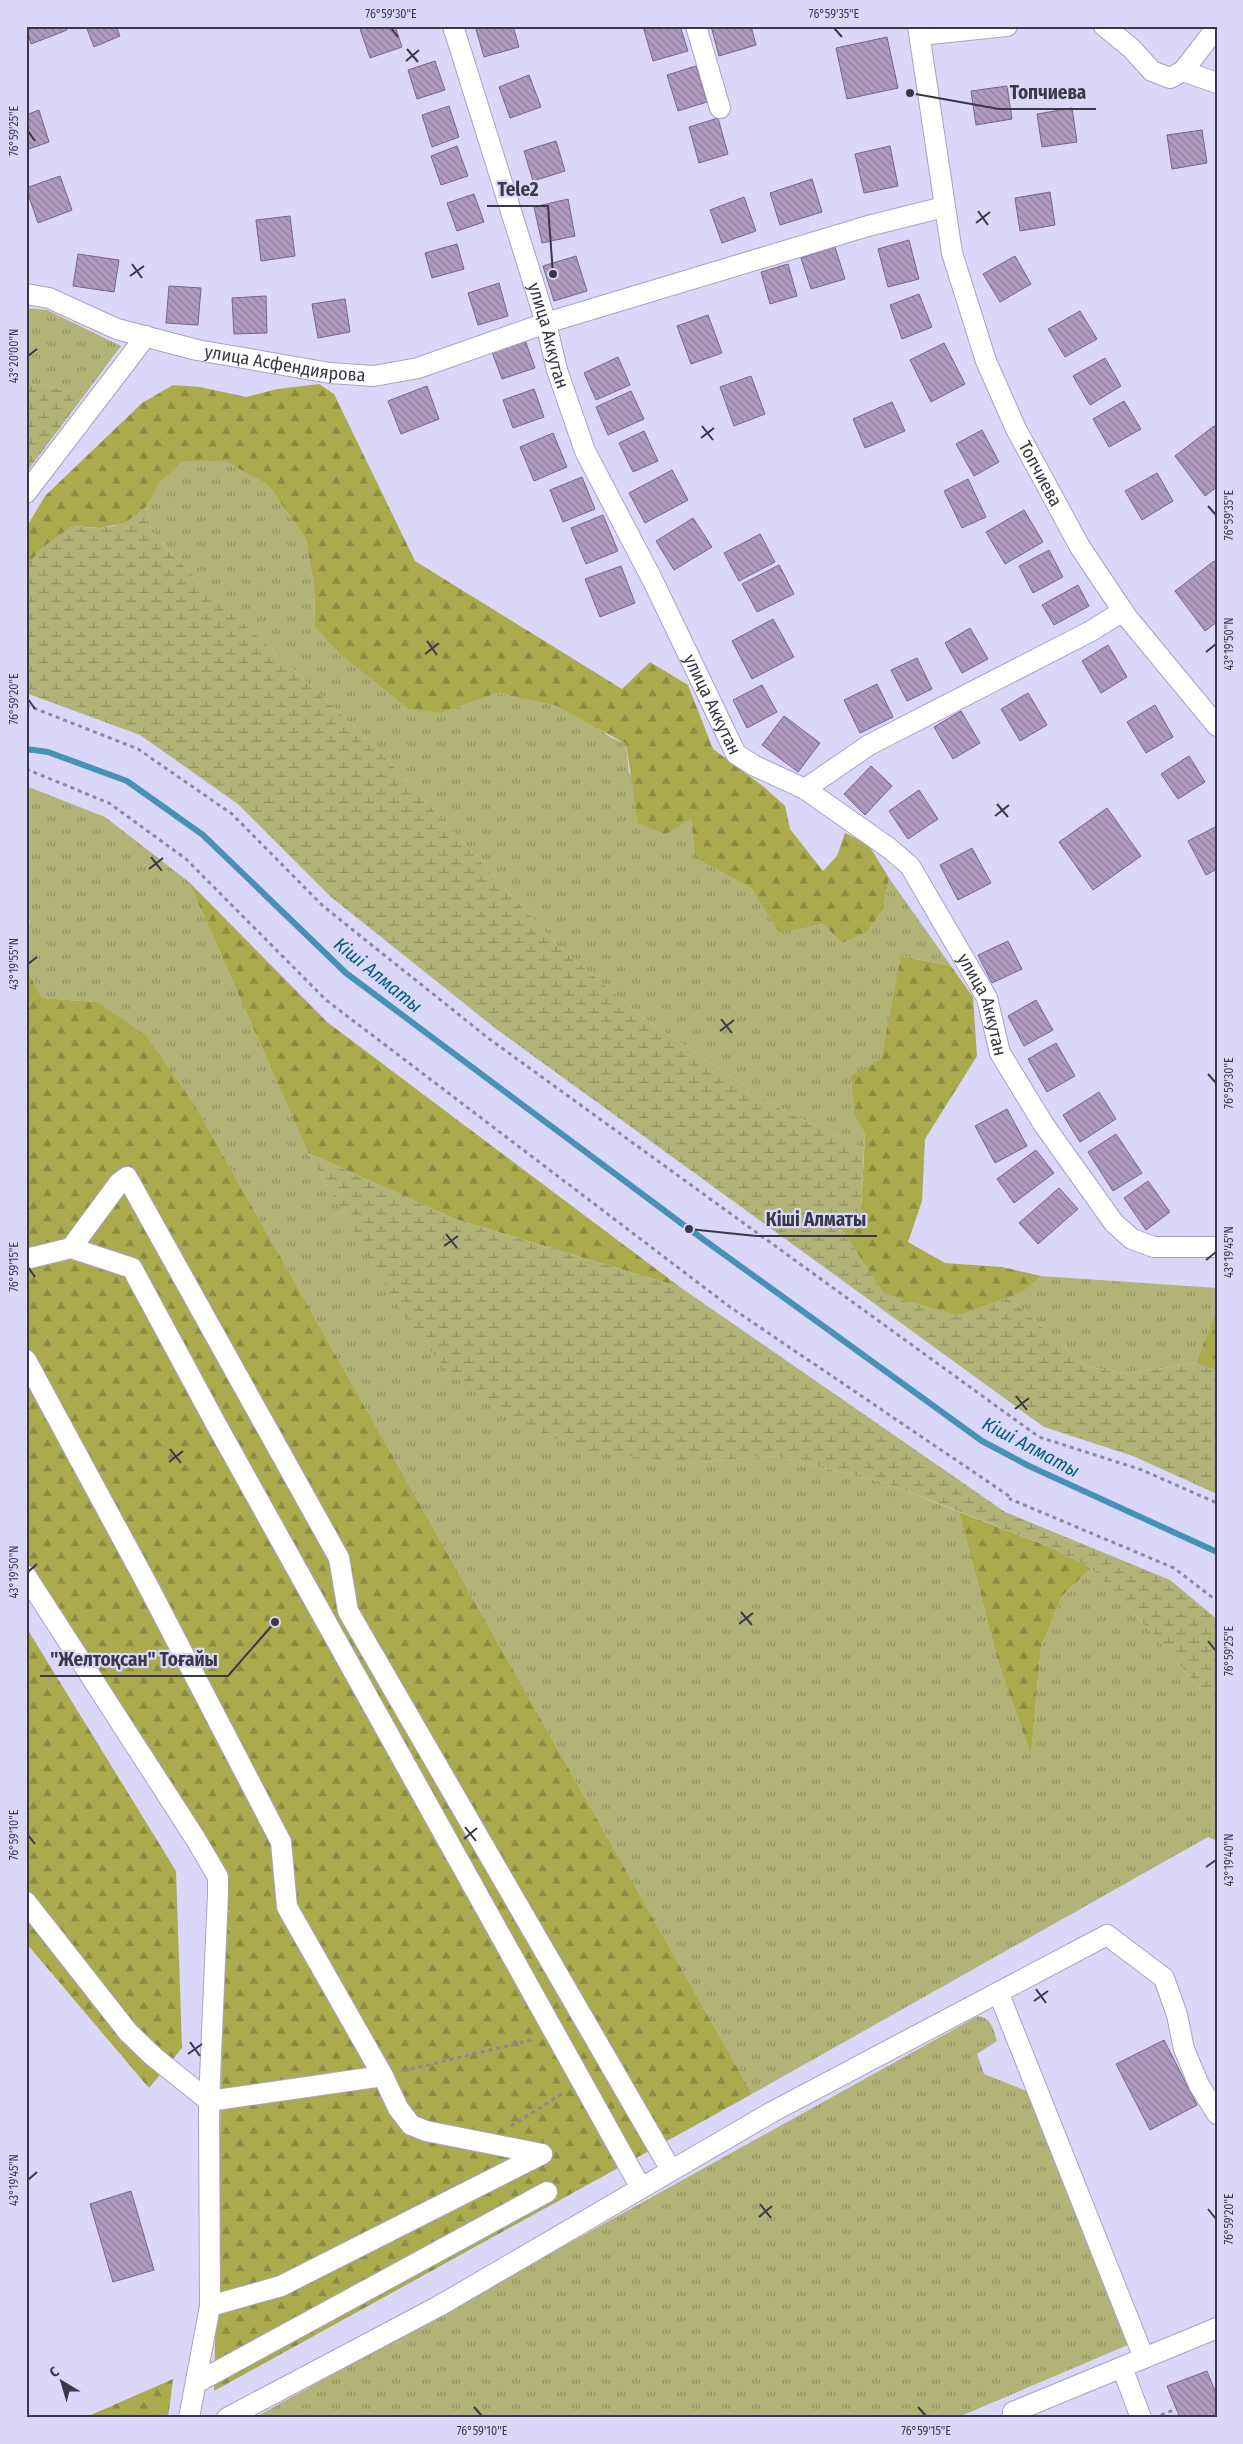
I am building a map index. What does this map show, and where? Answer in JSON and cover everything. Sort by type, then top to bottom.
[{"type":"street","name":"улица Аккутан","points":[[453,26],[546,323],[557,370],[585,451],[652,579],[736,754],[755,766],[806,789],[889,848],[910,866],[987,998],[1000,1053],[1044,1125],[1114,1222],[1132,1239],[1154,1248],[1217,1247]]},
{"type":"street","points":[[696,26],[720,108]]},
{"type":"street","points":[[919,30],[1007,26]]},
{"type":"street","points":[[1104,26],[1131,48],[1152,71],[1170,78],[1183,71],[1217,27]]},
{"type":"street","name":"Топчиева","points":[[919,30],[952,253],[986,361],[1016,430],[1080,547],[1123,611],[1217,726]]},
{"type":"street","points":[[1183,71],[1217,83]]},
{"type":"street","points":[[546,323],[868,226],[944,207]]},
{"type":"street","name":"улица Асфендиярова","points":[[26,294],[49,298],[117,329],[197,350],[330,374],[374,376],[418,368],[546,323]]},
{"type":"street","points":[[26,493],[146,336]]},
{"type":"street","points":[[806,789],[869,745],[1082,636],[1123,611]]},
{"type":"street","points":[[70,1248],[119,1183],[127,1177],[339,1558],[348,1611],[671,2170]]},
{"type":"street","points":[[26,1259],[70,1248],[132,1268],[220,1433],[641,2188]]},
{"type":"street","points":[[26,1360],[147,1584],[281,1842],[286,1907],[383,2076],[398,2108],[411,2125],[426,2132],[542,2154],[281,2286],[210,2306]]},
{"type":"street","points":[[26,1576],[195,1838],[218,1877],[210,2101],[210,2306],[189,2418]]},
{"type":"street","points":[[26,1902],[128,2032],[154,2057],[210,2101],[383,2076]]},
{"type":"street","points":[[227,2418],[438,2306],[772,2112],[999,1994],[1107,1935],[1164,1978],[1176,2015],[1184,2049],[1198,2085],[1217,2114]]},
{"type":"street","points":[[999,1994],[1144,2358]]},
{"type":"street","points":[[196,2383],[547,2192]]},
{"type":"street","points":[[1014,2418],[1013,2412],[1217,2328]]},
{"type":"street","points":[[1122,2367],[1141,2418]]},
{"type":"path","points":[[26,705],[138,749],[232,814],[323,906],[488,1038],[1039,1437],[1142,1470],[1217,1503]]},
{"type":"path","points":[[26,769],[108,803],[186,859],[326,1000],[730,1306],[1012,1498],[1010,1499],[1174,1568],[1217,1601]]},
{"type":"path","points":[[383,2076],[555,2034]]},
{"type":"path","points":[[485,2143],[581,2082]]},
{"type":"path","points":[[1154,2418],[1176,2409]]},
{"type":"green space","points":[[26,308],[47,310],[121,346],[86,393],[26,383]]},
{"type":"green space","points":[[26,383],[86,393],[26,473]]},
{"type":"green space","points":[[319,384],[334,394],[415,561],[622,689],[650,662],[688,685],[713,749],[764,787],[785,806],[790,829],[823,871],[837,856],[845,833],[868,844],[889,878],[883,910],[867,932],[842,943],[823,924],[779,932],[751,888],[695,858],[691,819],[665,834],[638,823],[626,744],[557,706],[497,693],[442,713],[409,709],[339,653],[315,626],[314,588],[306,539],[268,485],[225,461],[183,461],[159,484],[147,506],[129,522],[100,528],[72,526],[26,568],[26,528],[45,496],[142,403],[173,385],[200,387],[246,397],[277,389]]},
{"type":"green space","points":[[183,461],[225,461],[268,485],[306,539],[314,588],[315,626],[442,713],[497,693],[557,706],[594,725],[610,737],[626,744],[629,773],[691,819],[695,858],[751,888],[779,931],[823,924],[842,943],[867,932],[883,910],[889,878],[951,966],[902,956],[881,1059],[855,1117],[865,1134],[864,1149],[773,1105],[644,1018],[558,946],[371,742],[197,580],[151,531],[147,506],[159,484]]},
{"type":"green space","points":[[147,506],[151,531],[197,580],[371,742],[558,946],[644,1018],[773,1105],[864,1149],[861,1212],[840,1227],[885,1294],[958,1316],[1008,1297],[1086,1366],[1124,1374],[1196,1363],[1217,1371],[1217,1494],[1133,1456],[1044,1427],[495,1028],[331,897],[238,804],[140,735],[26,693],[26,568],[40,549],[72,526],[94,528],[120,524],[129,520]]},
{"type":"green space","points":[[26,786],[105,817],[189,882],[308,1153],[405,1317],[687,1463],[773,1456],[886,1483],[959,1512],[999,1665],[1031,1753],[1041,1647],[1062,1596],[1091,1568],[1156,1637],[1217,1709],[1217,1841],[1208,1837],[752,2094],[196,1107],[97,1002],[42,998],[26,968],[26,935],[30,921],[26,919]]},
{"type":"green space","points":[[189,882],[327,1022],[680,1287],[455,1219],[308,1153]]},
{"type":"green space","points":[[901,956],[951,966],[973,997],[977,1056],[925,1139],[922,1201],[908,1242],[945,1263],[1002,1267],[1041,1276],[1023,1292],[958,1316],[884,1294],[840,1227],[861,1212],[865,1134],[855,1117],[851,1076],[881,1059]]},
{"type":"green space","points":[[26,968],[42,998],[97,1002],[146,1036],[196,1107],[752,2094],[214,2391],[226,1877],[101,1684],[26,1560]]},
{"type":"green space","points":[[308,1153],[455,1219],[680,1287],[1005,1512],[1170,1580],[1217,1619],[1217,1709],[1156,1637],[1091,1568],[1050,1547],[886,1483],[773,1456],[687,1463],[585,1451],[526,1426],[448,1372],[405,1318]]},
{"type":"green space","points":[[1041,1276],[1217,1288],[1217,1308],[1196,1363],[1124,1374],[1086,1366],[1008,1297],[1023,1292]]},
{"type":"green space","points":[[1217,1308],[1217,1371],[1196,1363]]},
{"type":"green space","points":[[959,1512],[1050,1547],[1091,1568],[1062,1596],[1041,1647],[1031,1754],[999,1665]]},
{"type":"green space","points":[[26,1627],[176,1871],[182,2048],[149,2088],[26,1943]]},
{"type":"green space","points":[[978,2016],[983,2017],[989,2022],[997,2041],[977,2054],[984,2074],[1034,2094],[1130,2344],[956,2418],[254,2418]]},
{"type":"green space","points":[[173,2379],[168,2418],[84,2418]]},
{"type":"building","points":[[26,26],[66,26],[67,30],[31,44]]},
{"type":"building","points":[[86,26],[116,26],[120,36],[94,47]]},
{"type":"building","points":[[359,26],[395,26],[402,47],[370,58]]},
{"type":"building","points":[[475,26],[513,26],[519,47],[484,57]]},
{"type":"building","points":[[643,26],[680,26],[688,51],[653,61]]},
{"type":"building","points":[[711,26],[751,26],[756,45],[719,56]]},
{"type":"building","points":[[887,37],[898,88],[847,99],[836,48]]},
{"type":"building","points":[[435,61],[445,90],[417,99],[408,70]]},
{"type":"building","points":[[696,66],[707,102],[678,111],[667,75]]},
{"type":"building","points":[[529,75],[541,107],[510,118],[499,87]]},
{"type":"building","points":[[1007,86],[1012,119],[976,125],[971,91]]},
{"type":"building","points":[[449,106],[459,137],[432,147],[422,115]]},
{"type":"building","points":[[1072,108],[1077,142],[1042,147],[1037,114]]},
{"type":"building","points":[[39,110],[49,142],[26,150],[26,115]]},
{"type":"building","points":[[718,118],[728,154],[699,163],[689,127]]},
{"type":"building","points":[[1202,130],[1207,163],[1172,169],[1167,135]]},
{"type":"building","points":[[556,141],[565,171],[533,181],[524,151]]},
{"type":"building","points":[[457,146],[468,176],[441,185],[431,156]]},
{"type":"building","points":[[890,146],[898,186],[864,193],[855,154]]},
{"type":"building","points":[[60,176],[72,210],[38,223],[26,188]]},
{"type":"building","points":[[812,179],[822,212],[780,225],[770,193]]},
{"type":"building","points":[[1050,192],[1055,225],[1020,231],[1015,198]]},
{"type":"building","points":[[474,194],[484,222],[457,231],[447,203]]},
{"type":"building","points":[[744,197],[756,231],[722,243],[710,210]]},
{"type":"building","points":[[568,199],[575,236],[542,243],[534,207]]},
{"type":"building","points":[[290,216],[295,256],[261,261],[256,220]]},
{"type":"building","points":[[909,240],[919,279],[888,287],[878,249]]},
{"type":"building","points":[[457,244],[464,269],[432,278],[425,253]]},
{"type":"building","points":[[835,247],[845,279],[811,289],[801,258]]},
{"type":"building","points":[[78,254],[119,260],[114,292],[73,286]]},
{"type":"building","points":[[576,256],[587,291],[554,301],[543,266]]},
{"type":"building","points":[[1015,256],[1031,284],[1000,302],[983,274]]},
{"type":"building","points":[[788,264],[797,296],[770,304],[761,272]]},
{"type":"building","points":[[499,283],[508,316],[478,325],[468,293]]},
{"type":"building","points":[[169,286],[201,288],[198,325],[166,323]]},
{"type":"building","points":[[919,294],[932,327],[902,339],[890,305]]},
{"type":"building","points":[[266,296],[267,333],[234,334],[232,298]]},
{"type":"building","points":[[345,299],[350,332],[318,338],[312,304]]},
{"type":"building","points":[[1080,311],[1097,339],[1065,357],[1048,329]]},
{"type":"building","points":[[708,315],[722,353],[691,364],[677,326]]},
{"type":"building","points":[[525,340],[535,368],[502,379],[492,352]]},
{"type":"building","points":[[944,343],[965,384],[931,402],[910,360]]},
{"type":"building","points":[[618,357],[630,385],[596,400],[584,373]]},
{"type":"building","points":[[1105,358],[1121,386],[1090,405],[1073,376]]},
{"type":"building","points":[[751,376],[765,414],[734,426],[720,387]]},
{"type":"building","points":[[427,386],[439,419],[401,434],[388,401]]},
{"type":"building","points":[[534,389],[544,417],[513,428],[503,400]]},
{"type":"building","points":[[631,391],[644,419],[608,435],[596,407]]},
{"type":"building","points":[[1124,401],[1141,429],[1109,447],[1093,419]]},
{"type":"building","points":[[892,402],[905,431],[865,448],[853,419]]},
{"type":"building","points":[[1214,426],[1217,430],[1217,487],[1205,496],[1175,456]]},
{"type":"building","points":[[982,430],[999,462],[974,476],[956,444]]},
{"type":"building","points":[[644,431],[658,461],[633,472],[619,443]]},
{"type":"building","points":[[553,433],[567,467],[534,481],[520,447]]},
{"type":"building","points":[[672,470],[688,500],[645,523],[629,493]]},
{"type":"building","points":[[1157,473],[1173,501],[1142,520],[1125,491]]},
{"type":"building","points":[[582,477],[595,509],[563,522],[550,490]]},
{"type":"building","points":[[968,479],[986,517],[962,528],[944,491]]},
{"type":"building","points":[[1024,510],[1043,542],[1005,564],[986,532]]},
{"type":"building","points":[[603,515],[618,551],[586,564],[571,528]]},
{"type":"building","points":[[693,518],[712,547],[674,570],[656,541]]},
{"type":"building","points":[[760,534],[775,562],[739,581],[724,553]]},
{"type":"building","points":[[1049,550],[1063,577],[1033,593],[1019,566]]},
{"type":"building","points":[[1214,561],[1217,564],[1217,622],[1205,631],[1175,591]]},
{"type":"building","points":[[779,565],[794,594],[757,612],[742,584]]},
{"type":"building","points":[[621,566],[635,603],[600,617],[585,579]]},
{"type":"building","points":[[1078,585],[1089,606],[1054,625],[1042,605]]},
{"type":"building","points":[[773,619],[794,657],[752,679],[732,641]]},
{"type":"building","points":[[970,628],[988,659],[962,673],[945,643]]},
{"type":"building","points":[[1108,645],[1127,677],[1101,693],[1082,661]]},
{"type":"building","points":[[917,658],[932,689],[907,701],[891,670]]},
{"type":"building","points":[[877,684],[893,717],[860,733],[844,700]]},
{"type":"building","points":[[762,685],[777,712],[747,728],[733,700]]},
{"type":"building","points":[[1028,693],[1047,725],[1020,741],[1001,709]]},
{"type":"building","points":[[1155,705],[1173,737],[1146,753],[1127,722]]},
{"type":"building","points":[[961,711],[980,743],[953,759],[934,727]]},
{"type":"building","points":[[784,716],[820,743],[798,772],[762,745]]},
{"type":"building","points":[[1189,756],[1205,782],[1178,799],[1161,774]]},
{"type":"building","points":[[871,766],[892,786],[865,815],[844,794]]},
{"type":"building","points":[[919,790],[938,819],[908,839],[889,811]]},
{"type":"building","points":[[1107,808],[1141,856],[1093,890],[1059,842]]},
{"type":"building","points":[[1217,826],[1217,869],[1206,875],[1188,841]]},
{"type":"building","points":[[972,848],[991,883],[958,900],[940,865]]},
{"type":"building","points":[[1008,941],[1022,969],[992,983],[978,955]]},
{"type":"building","points":[[1036,1000],[1053,1030],[1024,1046],[1008,1016]]},
{"type":"building","points":[[1056,1043],[1075,1076],[1047,1092],[1028,1059]]},
{"type":"building","points":[[1099,1092],[1116,1119],[1080,1142],[1063,1115]]},
{"type":"building","points":[[1007,1109],[1027,1146],[995,1163],[975,1126]]},
{"type":"building","points":[[1116,1134],[1142,1173],[1113,1191],[1088,1152]]},
{"type":"building","points":[[1036,1150],[1054,1173],[1014,1203],[997,1179]]},
{"type":"building","points":[[1148,1181],[1170,1212],[1146,1230],[1124,1198]]},
{"type":"building","points":[[1059,1188],[1078,1209],[1038,1244],[1019,1223]]},
{"type":"building","points":[[1164,2040],[1197,2105],[1150,2130],[1116,2064]]},
{"type":"building","points":[[131,2191],[154,2270],[113,2282],[90,2204]]},
{"type":"building","points":[[1207,2371],[1217,2396],[1217,2418],[1180,2418],[1167,2386]]},
{"type":"waterway","name":"Кіші Алматы","points":[[26,749],[48,752],[127,781],[203,835],[346,973],[689,1229],[982,1441],[1029,1466],[1217,1552]]},
{"type":"place","name":"Топчиева","points":[[910,93]]},
{"type":"place","name":"Tele2","points":[[553,274]]},
{"type":"place","name":"Кіші Алматы","points":[[689,1229]]},
{"type":"place","name":"\"Желтоқсан\" Тоғайы","points":[[275,1622]]}]
